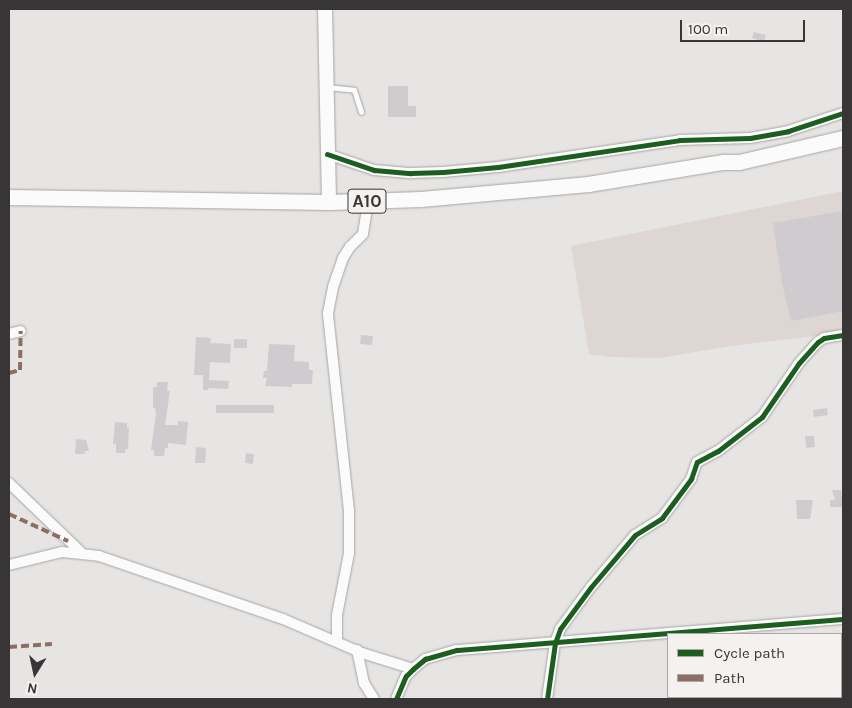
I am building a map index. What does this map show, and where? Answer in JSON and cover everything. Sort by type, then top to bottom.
[{"type":"main road","name":"A10","points":[[722,162],[732,157],[843,130]]},
{"type":"main road","name":"A10","points":[[9,197],[329,202],[544,190],[722,162],[739,162],[843,138]]},
{"type":"street","points":[[325,9],[329,202]]},
{"type":"street","points":[[327,154],[374,170],[411,174],[451,171],[507,166],[680,140],[750,138],[788,131],[843,113]]},
{"type":"street","points":[[337,641],[337,614],[349,554],[349,511],[328,313],[333,287],[343,258],[350,247],[363,234],[368,201]]},
{"type":"street","points":[[9,334],[21,331]]},
{"type":"street","points":[[547,699],[555,643],[560,629],[569,615],[635,535],[662,518],[691,479],[697,462],[718,451],[754,425],[762,417],[799,363],[818,342],[824,338],[843,335]]},
{"type":"street","points":[[9,483],[82,554]]},
{"type":"street","points":[[9,565],[49,553],[62,552],[99,556],[128,564],[284,619],[357,650],[413,669]]},
{"type":"street","points":[[675,633],[843,619]]},
{"type":"street","points":[[396,699],[406,676],[425,659],[457,650],[667,634]]},
{"type":"street","points":[[357,650],[364,683],[374,699]]},
{"type":"lane","points":[[326,87],[354,90],[361,112]]},
{"type":"shaded area","points":[[843,191],[843,333],[730,346],[660,358],[609,357],[589,354],[571,246]]},
{"type":"building","points":[[754,32],[766,35],[764,42],[752,38]]},
{"type":"building","points":[[388,86],[408,86],[408,106],[416,106],[416,117],[388,117]]},
{"type":"building","points":[[843,211],[843,311],[791,321],[782,283],[773,223]]},
{"type":"building","points":[[361,335],[373,336],[372,345],[360,344]]},
{"type":"building","points":[[196,337],[211,338],[210,343],[231,344],[230,363],[210,362],[209,380],[229,381],[228,389],[208,388],[208,390],[203,390],[203,375],[194,375]]},
{"type":"building","points":[[234,339],[247,339],[247,348],[234,348]]},
{"type":"building","points":[[269,344],[295,345],[294,361],[309,362],[309,370],[313,370],[312,384],[292,384],[292,387],[265,386],[267,378],[263,378],[264,371],[267,371]]},
{"type":"building","points":[[157,382],[168,382],[167,391],[170,391],[165,425],[178,425],[178,421],[188,422],[186,445],[168,443],[164,456],[154,456],[154,450],[151,450],[156,413],[155,408],[153,408],[153,387],[157,387]]},
{"type":"building","points":[[216,405],[274,405],[274,413],[216,413]]},
{"type":"building","points":[[827,408],[828,415],[814,417],[813,410]]},
{"type":"building","points":[[115,422],[127,423],[127,428],[129,428],[128,449],[125,449],[125,453],[116,453],[116,444],[113,444]]},
{"type":"building","points":[[805,436],[814,436],[815,447],[806,448]]},
{"type":"building","points":[[76,439],[86,440],[89,451],[85,451],[85,454],[75,454]]},
{"type":"building","points":[[196,447],[206,448],[205,463],[195,463]]},
{"type":"building","points":[[246,453],[254,454],[253,464],[245,463]]},
{"type":"building","points":[[832,490],[841,490],[843,507],[830,507],[830,500],[835,500]]},
{"type":"building","points":[[796,500],[813,500],[810,519],[797,519]]},
{"type":"marked path","points":[[9,373],[20,370],[21,331]]},
{"type":"marked path","points":[[9,514],[68,541]]},
{"type":"marked path","points":[[9,647],[52,644]]},
{"type":"cycle path","points":[[327,154],[374,170],[411,173],[443,172],[498,167],[680,140],[750,138],[788,131],[843,113]]},
{"type":"cycle path","points":[[547,699],[555,643],[560,629],[591,587],[635,535],[662,518],[691,479],[697,462],[718,451],[762,417],[799,363],[818,342],[824,338],[843,335]]},
{"type":"cycle path","points":[[669,633],[843,619]]},
{"type":"cycle path","points":[[396,699],[406,676],[425,659],[457,650],[667,633]]}]
